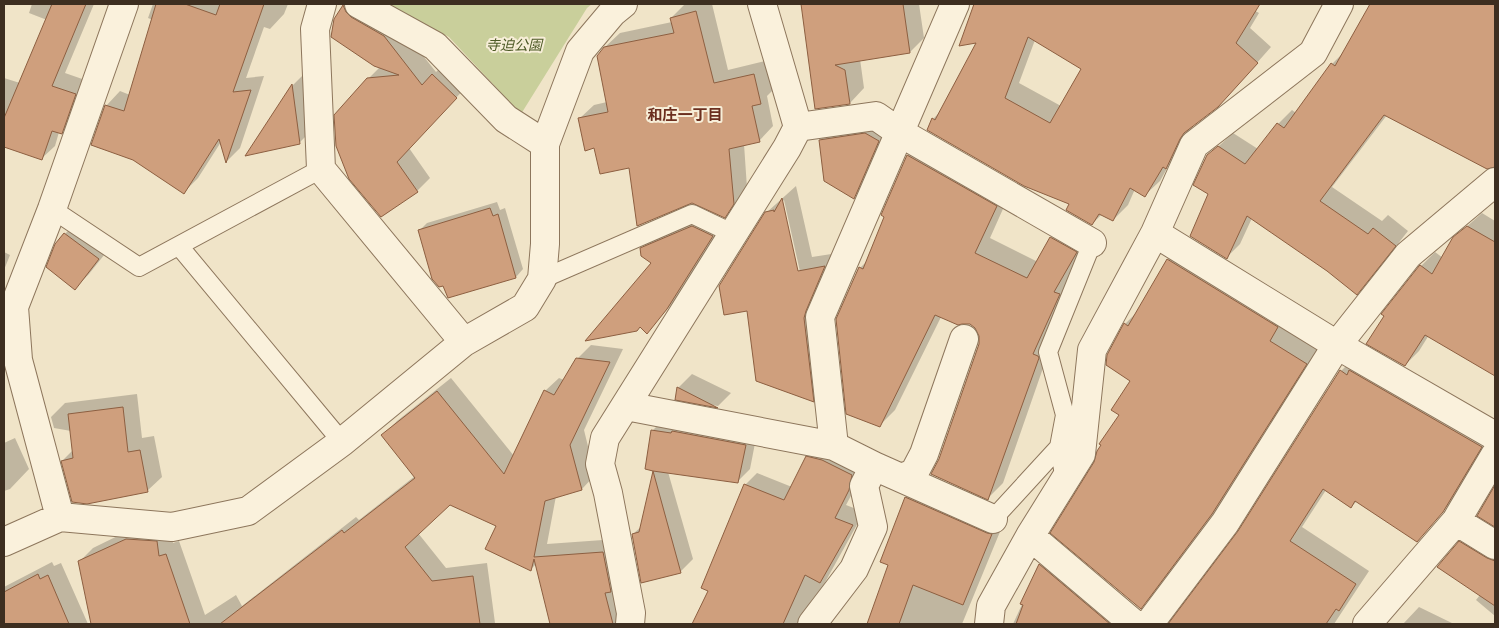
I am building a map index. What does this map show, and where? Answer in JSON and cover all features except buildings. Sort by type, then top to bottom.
[{"type":"street","points":[[60,517],[11,361],[14,307],[52,209],[124,4]]},
{"type":"street","points":[[322,4],[315,29],[321,169],[464,342]]},
{"type":"street","points":[[359,4],[435,46],[506,119],[545,144]]},
{"type":"street","points":[[4,542],[60,517],[172,526],[248,510],[342,442],[464,342],[525,306],[542,279],[545,244],[545,144],[580,52],[612,12],[623,4]]},
{"type":"street","points":[[630,624],[629,604],[608,493],[600,464],[605,438],[734,234],[798,127],[762,4]]},
{"type":"street","points":[[834,446],[820,317],[955,4]]},
{"type":"street","points":[[989,624],[991,606],[1030,536],[1081,454],[1092,350],[1155,233],[1194,145],[1313,53],[1339,4]]},
{"type":"street","points":[[798,127],[876,116],[899,132],[1092,243]]},
{"type":"street","points":[[1150,624],[1225,523],[1337,345],[1408,255],[1495,182]]},
{"type":"street","points":[[1155,233],[1337,345],[1495,436]]},
{"type":"street","points":[[901,478],[914,473],[924,454],[964,339]]},
{"type":"street","points":[[626,406],[834,446],[993,519]]},
{"type":"street","points":[[1367,624],[1456,521],[1495,455]]},
{"type":"street","points":[[812,624],[854,568],[873,527],[864,486],[874,466]]},
{"type":"street","points":[[1456,521],[1495,545]]},
{"type":"street","points":[[1030,536],[1134,624]]},
{"type":"lane","points":[[52,209],[140,267],[321,169]]},
{"type":"lane","points":[[542,279],[692,214],[734,234]]},
{"type":"lane","points":[[1065,480],[1059,447],[1065,415],[1048,352],[1092,243]]},
{"type":"lane","points":[[180,246],[342,442]]},
{"type":"lane","points":[[993,519],[1059,447]]},
{"type":"green space","name":"寺迫公園","points":[[386,4],[592,4],[587,8],[521,114],[449,37]]},
{"type":"district","name":"和庄一丁目","points":[[685,115]]}]
